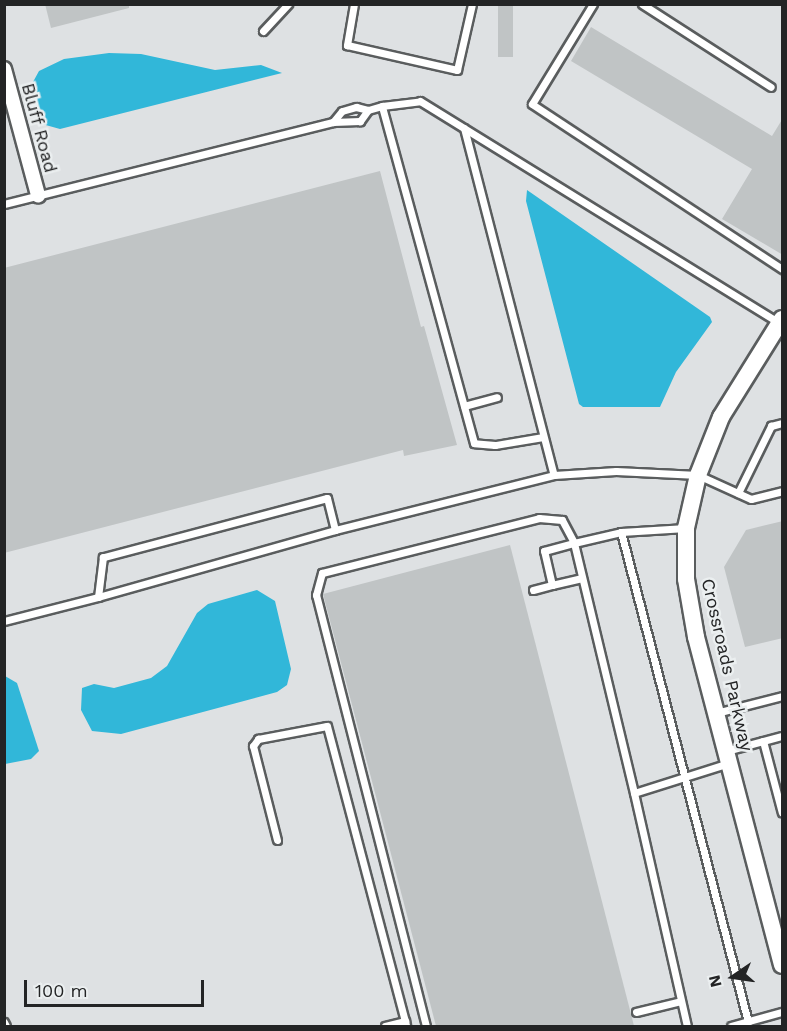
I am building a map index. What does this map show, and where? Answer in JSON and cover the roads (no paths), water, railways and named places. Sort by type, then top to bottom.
[{"type":"street","name":"Bluff Road","points":[[4,69],[38,195]]},
{"type":"street","name":"Crossroads Parkway","points":[[781,321],[721,417],[698,475],[686,528],[686,579],[716,713],[783,965]]},
{"type":"lane","points":[[263,31],[288,4]]},
{"type":"lane","points":[[354,4],[347,45],[457,70],[472,4]]},
{"type":"lane","points":[[593,4],[531,104],[783,269]]},
{"type":"lane","points":[[642,4],[771,87]]},
{"type":"lane","points":[[333,122],[349,109],[368,110],[420,101],[781,321]]},
{"type":"lane","points":[[382,106],[474,443],[495,445],[543,437]]},
{"type":"lane","points":[[4,204],[333,122],[360,121],[368,110]]},
{"type":"lane","points":[[464,129],[554,475]]},
{"type":"lane","points":[[464,406],[497,397]]},
{"type":"lane","points":[[738,493],[771,426],[783,423]]},
{"type":"lane","points":[[4,621],[335,530],[554,475],[616,471],[698,475],[751,499],[783,491]]},
{"type":"lane","points":[[98,597],[103,557],[327,498],[335,530]]},
{"type":"lane","points":[[426,1026],[316,595],[322,573],[539,518],[562,520],[574,543],[687,1026]]},
{"type":"lane","points":[[552,585],[544,551],[621,532],[686,528]]},
{"type":"lane","points":[[621,532],[748,1022]]},
{"type":"lane","points":[[533,590],[582,578]]},
{"type":"lane","points":[[716,713],[783,696]]},
{"type":"lane","points":[[277,840],[253,746],[258,739],[327,726],[406,1024],[385,1026]]},
{"type":"lane","points":[[634,793],[684,776],[763,741],[783,736]]},
{"type":"lane","points":[[763,741],[783,813]]},
{"type":"lane","points":[[636,1012],[681,1001]]},
{"type":"lane","points":[[731,1026],[783,1012]]},
{"type":"lane","points":[[4,1022],[6,1026]]},
{"type":"water","points":[[109,53],[141,54],[215,70],[261,65],[282,73],[60,129],[42,124],[33,82],[39,71],[64,59]]},
{"type":"water","points":[[527,190],[710,317],[712,322],[676,372],[660,407],[583,407],[579,404],[526,201]]},
{"type":"water","points":[[257,590],[275,601],[291,669],[287,685],[277,692],[121,734],[92,731],[81,710],[82,688],[94,684],[114,688],[151,678],[167,666],[197,613],[208,604]]},
{"type":"water","points":[[5,676],[17,683],[39,751],[31,759],[5,764]]}]
